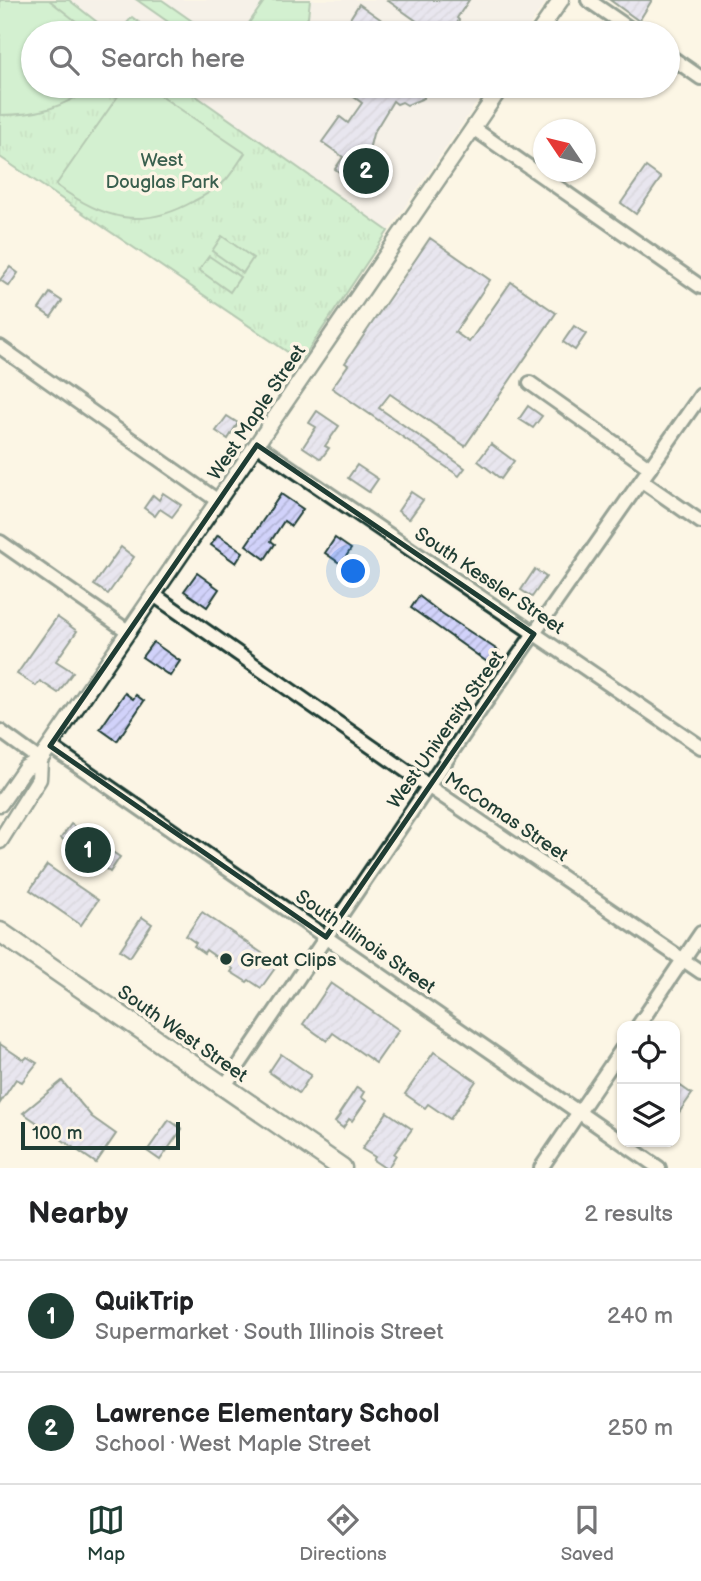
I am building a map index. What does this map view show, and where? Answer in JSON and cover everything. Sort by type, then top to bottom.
[{"type":"main road","name":"South West Street","points":[[0,932],[342,1168]]},
{"type":"street","points":[[546,21],[561,0]]},
{"type":"street","points":[[588,0],[619,21]]},
{"type":"street","points":[[680,63],[701,78]]},
{"type":"street","name":"West Maple Street","points":[[0,804],[25,768],[40,760],[50,746],[494,98]]},
{"type":"street","points":[[473,128],[701,287]]},
{"type":"street","points":[[0,347],[218,501]]},
{"type":"street","points":[[530,383],[650,468]]},
{"type":"street","name":"West University Street","points":[[224,1087],[428,786],[701,395]]},
{"type":"street","name":"South Kessler Street","points":[[257,445],[701,747]]},
{"type":"street","points":[[642,481],[701,522]]},
{"type":"street","points":[[0,542],[129,632]]},
{"type":"street","name":"McComas Street","points":[[154,595],[701,972]]},
{"type":"street","points":[[0,732],[40,760]]},
{"type":"street","name":"South Illinois Street","points":[[50,746],[659,1168]]},
{"type":"street","name":"West Maple Street","points":[[0,841],[39,779],[40,760]]},
{"type":"street","points":[[641,1021],[701,933]]},
{"type":"street","points":[[541,1168],[617,1056]]},
{"type":"highlighted area","points":[[257,445],[534,634],[326,937],[50,746]]},
{"type":"shaded area","points":[[69,0],[547,0],[532,21],[96,21]]},
{"type":"shaded area","points":[[199,98],[480,98],[388,231]]},
{"type":"green space","name":"West Douglas Park","points":[[0,0],[69,0],[96,21],[21,21],[21,98],[199,98],[388,231],[301,361],[0,157]]},
{"type":"green space","points":[[0,0],[49,0],[76,21],[21,21],[21,98],[74,98],[49,109],[26,114],[0,115]]},
{"type":"green space","points":[[137,0],[162,0],[192,21],[167,21]]},
{"type":"green space","points":[[265,0],[310,0],[306,21],[250,21]]},
{"type":"green space","points":[[117,98],[164,98],[245,153],[226,180],[206,194],[157,216],[139,218],[106,213],[73,197],[56,185]]},
{"type":"green space","points":[[222,236],[253,258],[243,273],[212,251]]},
{"type":"green space","points":[[209,256],[240,277],[230,292],[199,270]]},
{"type":"building","points":[[387,0],[469,0],[457,18],[458,21],[417,21]]},
{"type":"building","points":[[610,0],[652,0],[639,21]]},
{"type":"building","points":[[359,4],[383,21],[348,21]]},
{"type":"building","points":[[355,98],[424,98],[407,105],[393,101],[373,134],[368,154],[370,156],[352,181],[335,169],[343,157],[322,142],[340,117],[348,123],[362,103]]},
{"type":"building","points":[[646,167],[661,178],[636,214],[621,203]]},
{"type":"building","points":[[430,238],[490,280],[455,332],[469,342],[511,282],[556,313],[465,446],[390,394],[379,408],[465,468],[459,476],[332,388],[348,365],[345,363]]},
{"type":"building","points":[[10,267],[18,273],[9,286],[0,280]]},
{"type":"building","points":[[50,293],[62,301],[51,317],[39,309]]},
{"type":"building","points":[[574,326],[586,334],[575,350],[563,342]]},
{"type":"building","points":[[528,406],[542,416],[533,428],[519,419]]},
{"type":"building","points":[[317,411],[339,426],[325,446],[329,448],[321,459],[303,447],[316,427],[309,423]]},
{"type":"building","points":[[227,416],[238,423],[228,439],[216,431]]},
{"type":"building","points":[[491,444],[514,461],[501,479],[478,461]]},
{"type":"building","points":[[357,465],[378,479],[369,492],[348,478]]},
{"type":"building","points":[[411,492],[423,500],[409,519],[398,511]]},
{"type":"building","points":[[163,493],[181,505],[172,517],[160,509],[155,516],[144,508],[153,495],[159,500]]},
{"type":"building","points":[[281,494],[303,509],[291,526],[284,521],[271,541],[275,544],[265,559],[246,545]]},
{"type":"building","points":[[218,535],[243,552],[236,563],[211,545]]},
{"type":"building","points":[[335,538],[351,549],[341,564],[325,553]]},
{"type":"building","points":[[121,547],[134,557],[108,594],[94,585]]},
{"type":"building","points":[[535,569],[546,577],[532,597],[521,590]]},
{"type":"building","points":[[197,573],[219,589],[207,607],[184,591]]},
{"type":"building","points":[[419,596],[499,651],[490,664],[411,608]]},
{"type":"building","points":[[57,617],[77,631],[56,661],[73,672],[58,693],[40,681],[36,686],[17,674]]},
{"type":"building","points":[[153,642],[180,661],[170,676],[142,657]]},
{"type":"building","points":[[125,693],[133,699],[136,695],[144,701],[117,741],[100,729]]},
{"type":"building","points":[[71,824],[120,857],[110,872],[72,849],[73,847],[61,838]]},
{"type":"building","points":[[47,865],[98,900],[81,925],[30,890]]},
{"type":"building","points":[[202,912],[278,964],[261,988],[231,972],[233,969],[206,950],[204,953],[194,946],[196,943],[186,936]]},
{"type":"building","points":[[142,917],[152,924],[130,957],[120,950]]},
{"type":"building","points":[[331,983],[399,1030],[376,1063],[333,1033],[327,1041],[303,1024]]},
{"type":"building","points":[[0,1044],[24,1060],[27,1057],[37,1063],[22,1082],[16,1079],[0,1103]]},
{"type":"building","points":[[434,1052],[476,1081],[450,1119],[428,1104],[425,1108],[405,1094]]},
{"type":"building","points":[[281,1054],[311,1075],[299,1093],[269,1072]]},
{"type":"building","points":[[62,1081],[92,1117],[116,1134],[96,1163],[23,1113]]},
{"type":"building","points":[[680,1086],[692,1094],[680,1111]]},
{"type":"building","points":[[357,1087],[364,1092],[361,1097],[366,1101],[352,1121],[349,1119],[343,1128],[335,1122]]},
{"type":"building","points":[[387,1112],[412,1129],[394,1154],[396,1155],[388,1168],[385,1168],[373,1160],[375,1157],[362,1149]]},
{"type":"building","points":[[169,1120],[182,1129],[160,1160],[147,1151]]},
{"type":"place","name":"Lawrence Elementary School","points":[[366,171]]},
{"type":"place","name":"QuikTrip","points":[[88,850]]},
{"type":"place","name":"Great Clips","points":[[226,959]]}]
